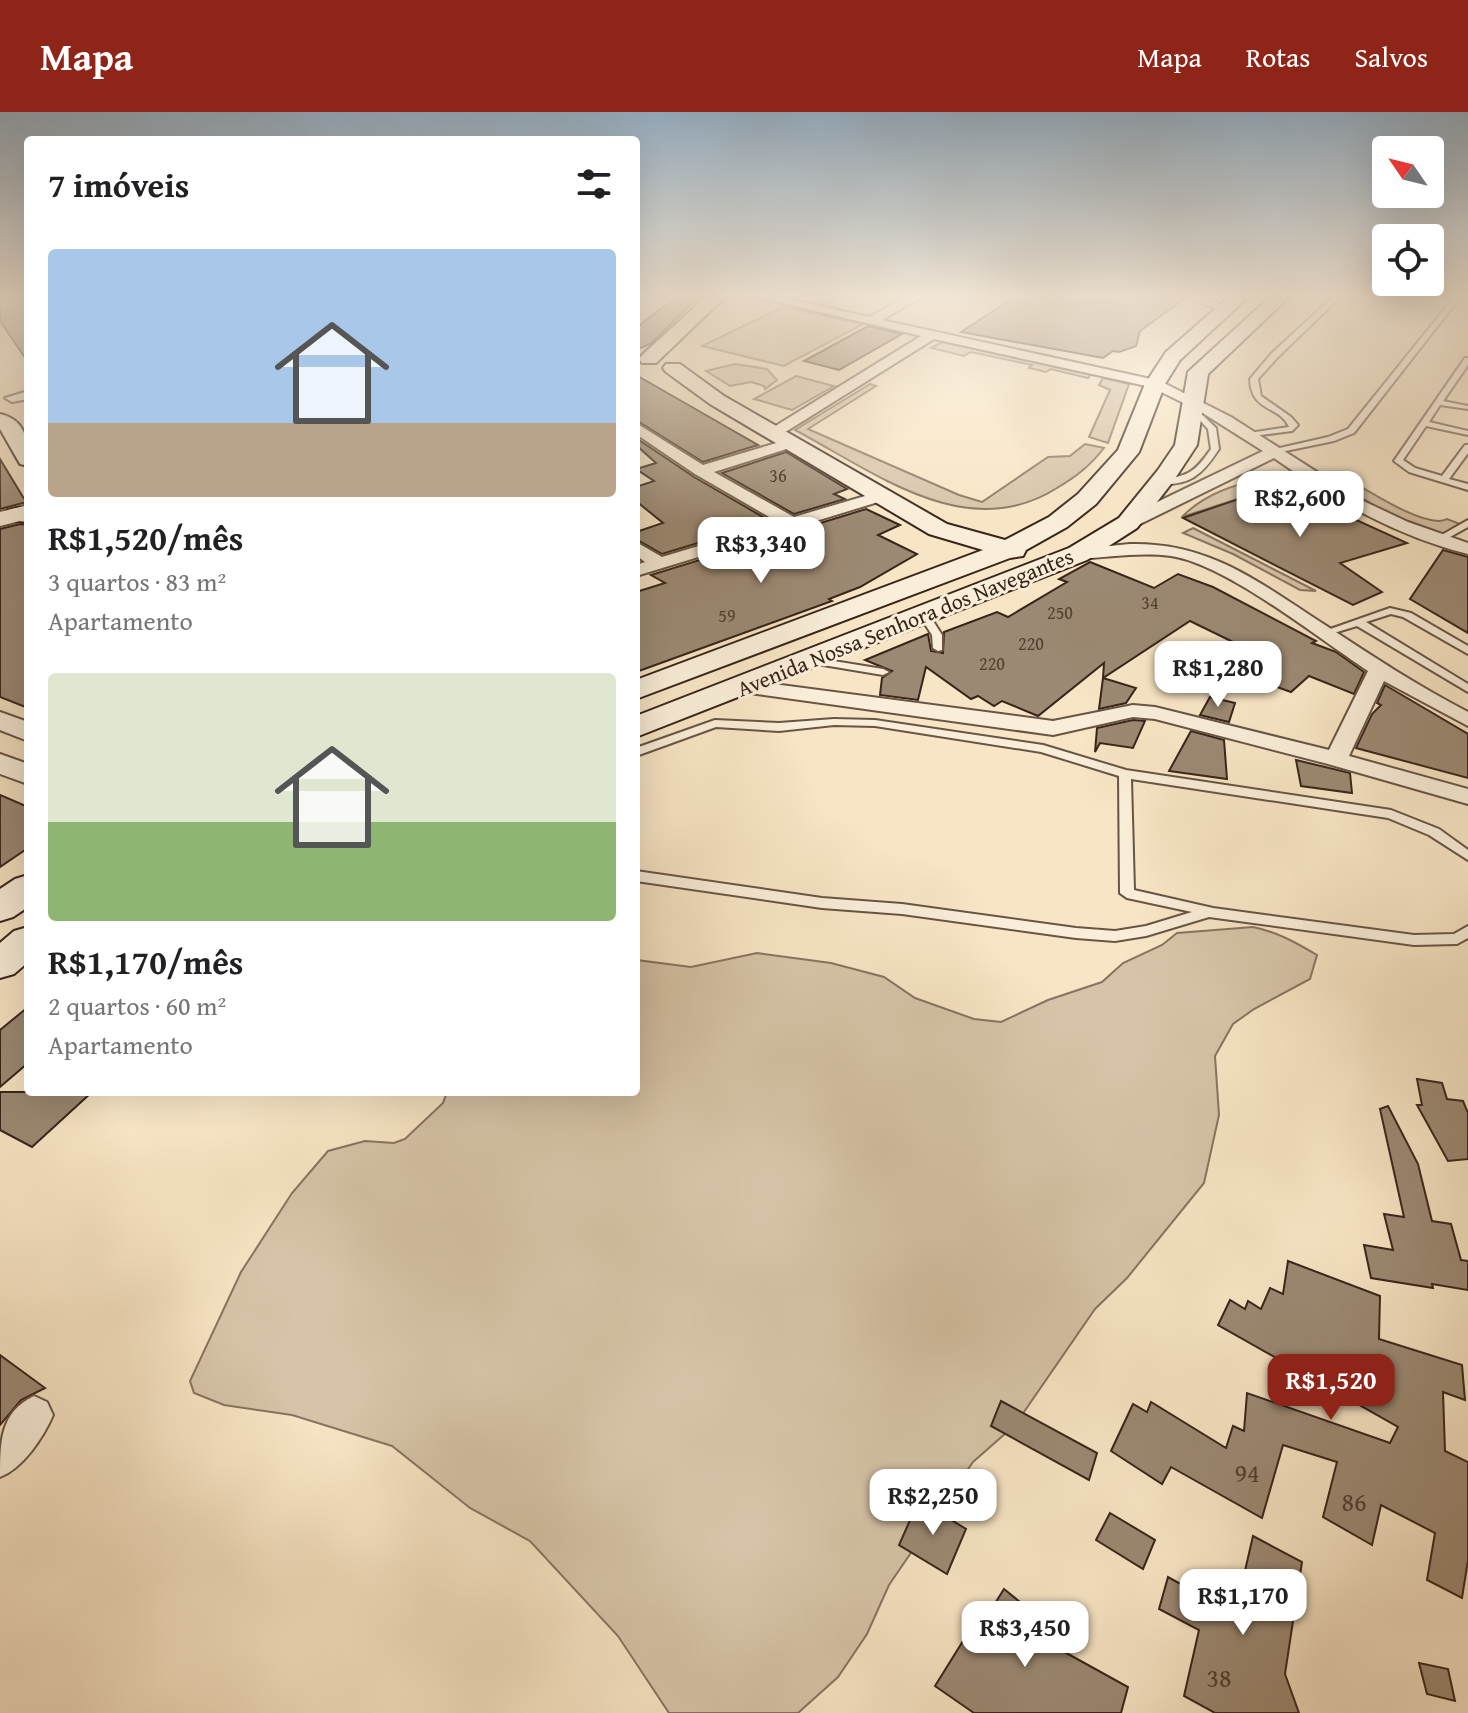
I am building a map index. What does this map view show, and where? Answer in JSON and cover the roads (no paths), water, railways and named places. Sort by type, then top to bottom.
[{"type":"main road","points":[[658,371],[717,400],[938,529],[1004,551],[1078,554]]},
{"type":"main road","points":[[658,371],[717,400]]},
{"type":"main road","points":[[1155,384],[1164,371]]},
{"type":"main road","name":"Avenida Nossa Senhora dos Navegantes","points":[[640,725],[1078,554],[1128,523],[1186,445],[1199,371]]},
{"type":"main road","name":"Avenida Nossa Senhora dos Navegantes","points":[[640,689],[944,575],[1004,551],[1058,522],[1087,499],[1128,452],[1155,384]]},
{"type":"main road","points":[[9,404],[24,447]]},
{"type":"main road","points":[[910,512],[969,523],[1005,521],[1087,499]]},
{"type":"main road","points":[[938,529],[945,554],[944,575]]},
{"type":"main road","points":[[0,908],[24,891]]},
{"type":"main road","points":[[0,964],[24,947]]},
{"type":"street","points":[[701,471],[783,438],[880,371]]},
{"type":"street","points":[[1094,371],[1155,384],[1249,435],[1341,496],[1438,540],[1468,549]]},
{"type":"street","points":[[640,431],[791,523]]},
{"type":"street","points":[[1128,523],[1274,452]]},
{"type":"street","points":[[640,570],[882,496]]},
{"type":"street","points":[[1078,554],[1146,549],[1183,553],[1223,569],[1428,701],[1468,720]]},
{"type":"street","points":[[640,550],[659,564]]},
{"type":"street","points":[[1336,759],[1379,670]]},
{"type":"street","points":[[743,686],[1053,728],[1133,711],[1155,713],[1336,759],[1468,797]]},
{"type":"street","points":[[0,720],[24,730]]},
{"type":"street","points":[[0,763],[24,773]]},
{"type":"street","points":[[0,1458],[34,1415]]},
{"type":"lane","points":[[1249,435],[1292,429],[1294,425],[1290,418],[1255,396],[1254,379],[1261,371]]},
{"type":"lane","points":[[1274,452],[1331,439],[1351,431],[1399,371]]},
{"type":"lane","points":[[1461,371],[1398,461],[1412,470],[1468,487]]},
{"type":"lane","points":[[1454,381],[1468,384]]},
{"type":"lane","points":[[1442,400],[1467,405]]},
{"type":"lane","points":[[1424,423],[1468,431]]},
{"type":"lane","points":[[1444,480],[1468,447]]},
{"type":"lane","points":[[1438,540],[1468,523]]},
{"type":"lane","points":[[1324,633],[1390,611],[1398,612],[1468,651]]},
{"type":"lane","points":[[924,615],[937,635],[938,648]]},
{"type":"lane","points":[[1358,622],[1468,689]]},
{"type":"lane","points":[[808,660],[883,672]]},
{"type":"lane","points":[[640,751],[715,723],[779,727],[834,722],[875,723],[1043,749],[1125,774],[1391,814],[1434,832],[1468,856]]},
{"type":"lane","points":[[1125,774],[1127,893],[1209,912],[1414,940],[1457,939],[1468,931]]},
{"type":"lane","points":[[640,877],[822,903],[902,909],[1115,936],[1146,931],[1209,912]]}]
